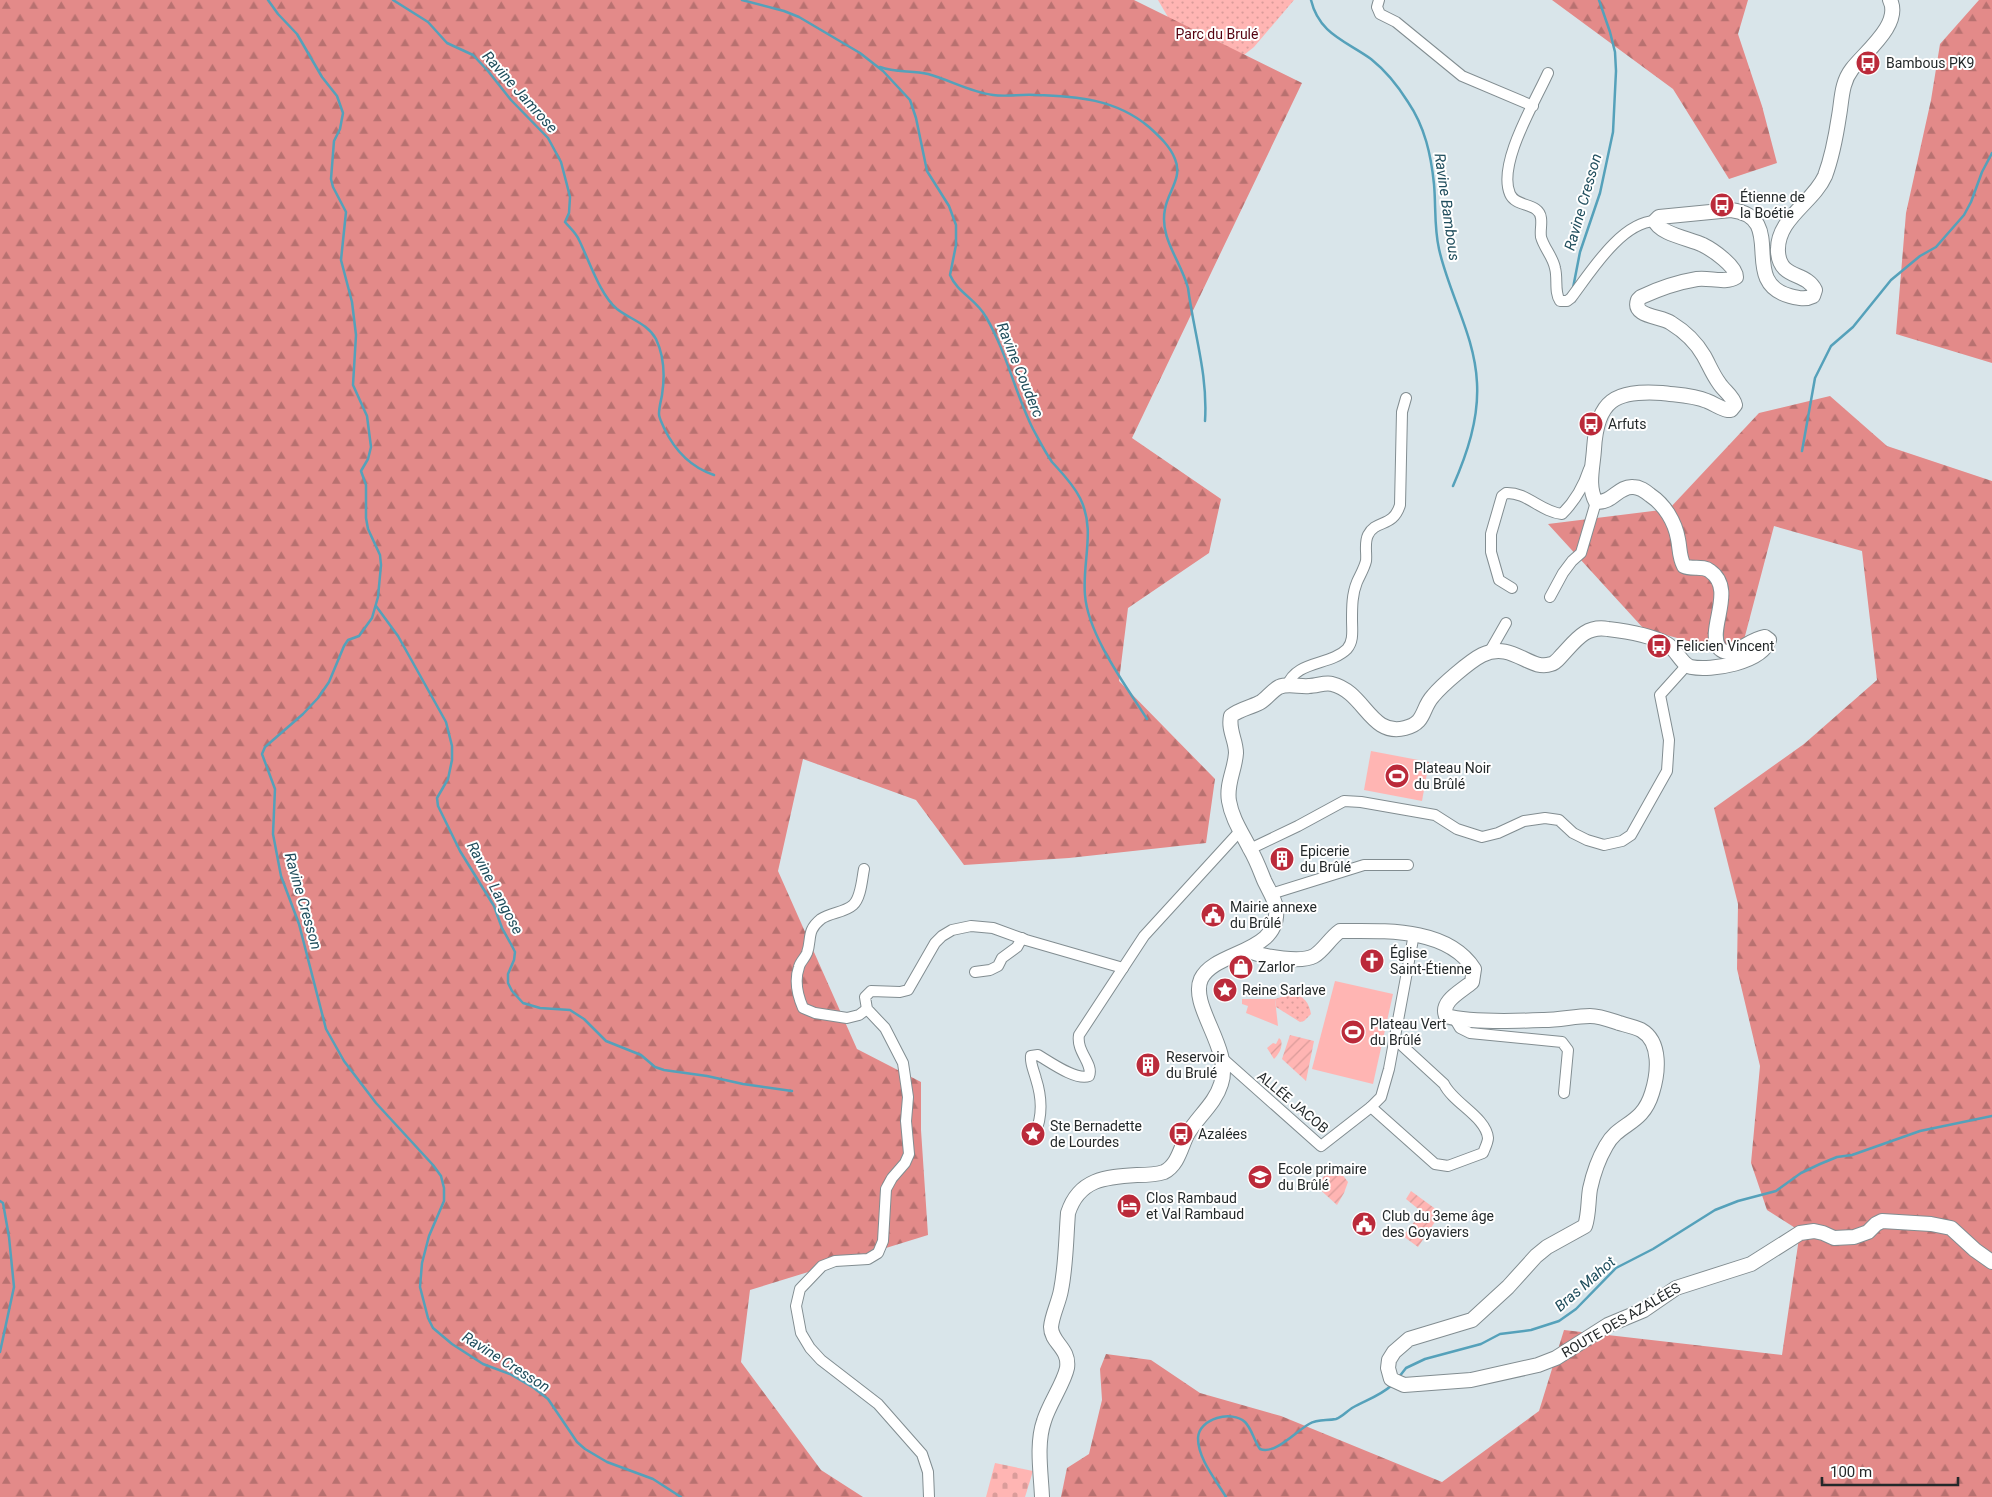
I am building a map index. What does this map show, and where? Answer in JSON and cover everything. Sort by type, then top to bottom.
[{"type":"main road","points":[[1042,1497],[1041,1429],[1052,1399],[1067,1368],[1065,1353],[1062,1346],[1054,1338],[1051,1324],[1062,1284],[1068,1213],[1074,1196],[1090,1183],[1106,1178],[1153,1174],[1162,1172],[1173,1165],[1188,1133],[1215,1099],[1222,1083],[1222,1058],[1202,1004],[1199,986],[1206,971],[1250,949],[1262,940],[1274,925],[1276,907],[1271,894],[1232,816],[1228,790],[1236,755],[1230,728],[1232,716],[1239,710],[1260,703],[1280,687],[1328,684],[1339,686],[1360,702],[1382,727],[1387,730],[1401,730],[1415,725],[1421,720],[1428,702],[1436,692],[1481,655],[1490,651],[1515,653],[1534,664],[1544,665],[1556,661],[1579,636],[1587,630],[1594,628],[1610,629],[1669,644],[1687,665],[1692,667],[1720,667],[1740,663],[1767,647],[1769,639],[1765,637],[1759,638],[1744,648],[1731,653],[1721,650],[1717,645],[1717,624],[1722,598],[1718,582],[1714,574],[1706,569],[1684,566],[1670,515],[1654,498],[1640,488],[1633,486],[1626,488],[1604,503],[1596,502],[1592,496],[1591,482],[1595,436],[1599,420],[1607,405],[1626,394],[1683,395],[1707,401],[1728,410],[1731,410],[1735,405],[1719,384],[1703,354],[1691,339],[1666,319],[1643,313],[1636,306],[1641,297],[1699,278],[1731,280],[1736,277],[1732,266],[1704,245],[1659,228],[1655,221],[1659,217],[1671,214],[1731,210],[1751,216],[1756,221],[1760,231],[1764,269],[1770,285],[1778,292],[1789,296],[1803,299],[1813,296],[1815,290],[1812,284],[1788,272],[1782,266],[1778,249],[1779,240],[1789,220],[1820,185],[1824,177],[1835,139],[1844,83],[1851,70],[1885,31],[1892,17],[1893,6],[1890,0]]},
{"type":"main road","points":[[1250,949],[1252,952],[1262,956],[1301,959],[1315,956],[1340,931],[1414,934],[1457,949],[1474,969],[1472,982],[1446,1003],[1444,1011],[1446,1016],[1454,1018]]},
{"type":"main road","name":"ROUTE DES AZALÉES","points":[[1454,1018],[1536,1020],[1593,1016],[1640,1029],[1650,1037],[1655,1050],[1656,1074],[1652,1091],[1643,1112],[1612,1137],[1604,1150],[1591,1188],[1585,1226],[1536,1256],[1508,1287],[1472,1320],[1409,1339],[1394,1352],[1389,1360],[1388,1368],[1391,1379],[1397,1383],[1413,1385],[1471,1380],[1538,1365],[1556,1358],[1608,1325],[1644,1310],[1676,1288],[1751,1264],[1805,1232],[1818,1232],[1834,1238],[1840,1238],[1854,1237],[1868,1232],[1882,1221],[1931,1224],[1951,1228],[1974,1250],[1992,1262]]},
{"type":"street","points":[[1379,0],[1377,7],[1380,14],[1396,22],[1462,76],[1533,106]]},
{"type":"street","points":[[1548,73],[1516,141],[1508,164],[1508,185],[1510,194],[1515,201],[1536,209],[1541,216],[1540,230],[1553,260],[1557,278],[1557,294],[1560,301],[1564,302],[1571,298],[1608,251],[1630,230],[1638,224],[1655,221]]},
{"type":"street","points":[[1287,686],[1296,672],[1339,654],[1346,650],[1352,642],[1353,596],[1366,560],[1366,539],[1368,533],[1376,526],[1397,515],[1400,505],[1402,412],[1406,398]]},
{"type":"street","points":[[1512,588],[1499,580],[1491,552],[1491,534],[1502,496],[1506,493],[1520,494],[1549,511],[1562,514],[1586,479],[1594,456]]},
{"type":"street","points":[[1550,598],[1563,573],[1581,553],[1596,502]]},
{"type":"street","points":[[1490,651],[1506,623]]},
{"type":"street","points":[[1250,849],[1344,801],[1361,802],[1435,816],[1457,829],[1474,835],[1490,836],[1524,821],[1544,818],[1559,820],[1573,833],[1587,840],[1604,845],[1622,842],[1631,835],[1665,776],[1669,755],[1669,740],[1660,695],[1687,665]]},
{"type":"street","points":[[1035,1134],[1040,1122],[1041,1106],[1039,1087],[1031,1064],[1031,1056],[1038,1056],[1077,1076],[1085,1078],[1089,1076],[1090,1071],[1079,1046],[1080,1035],[1122,968],[1160,918],[1240,831]]},
{"type":"street","points":[[1271,894],[1364,865],[1408,865]]},
{"type":"street","points":[[864,869],[858,897],[854,904],[845,910],[825,916],[812,928],[807,953],[799,966],[796,982],[798,996],[803,1008],[815,1013],[853,1017],[867,1009]]},
{"type":"street","points":[[929,1497],[928,1472],[922,1454],[878,1404],[821,1360],[810,1348],[801,1333],[796,1306],[800,1289],[822,1266],[835,1261],[868,1259],[878,1253],[883,1241],[886,1189],[892,1178],[905,1163],[909,1154],[906,1121],[908,1097],[904,1063],[885,1028],[867,1009],[865,999],[868,992],[876,990],[900,992],[910,988],[926,956],[935,943],[952,930],[971,926],[984,926],[1000,930],[1122,968]]},
{"type":"street","name":"ALLÉE JACOB","points":[[1222,1058],[1321,1146],[1371,1108],[1384,1089],[1414,934]]},
{"type":"street","points":[[975,972],[990,970],[998,966],[1002,958],[1017,947],[1022,938]]},
{"type":"street","points":[[1454,1018],[1460,1028],[1470,1033],[1562,1042],[1568,1050],[1564,1093]]},
{"type":"street","points":[[1371,1108],[1435,1164],[1448,1166],[1483,1153],[1488,1139],[1484,1125],[1448,1093],[1444,1084],[1395,1039]]},
{"type":"green space","points":[[0,0],[1134,0],[1302,83],[1132,438],[1221,499],[1209,553],[1128,608],[1119,681],[1215,779],[1206,843],[1069,858],[964,865],[916,800],[803,759],[778,871],[857,1049],[921,1082],[921,1130],[928,1235],[750,1290],[741,1362],[821,1470],[863,1497],[0,1497]]},
{"type":"green space","name":"Parc du Brulé","points":[[1158,0],[1294,0],[1254,47],[1230,66],[1202,75]]},
{"type":"green space","points":[[1552,0],[1748,0],[1738,34],[1762,106],[1777,163],[1729,179],[1673,89]]},
{"type":"green space","points":[[1979,0],[1992,0],[1992,363],[1896,334],[1906,213],[1931,100],[1940,44]]},
{"type":"green space","points":[[1830,396],[1887,446],[1992,481],[1992,1497],[1061,1497],[1067,1468],[1089,1454],[1102,1400],[1100,1369],[1106,1354],[1151,1360],[1200,1393],[1281,1416],[1442,1482],[1539,1411],[1564,1330],[1782,1355],[1800,1231],[1767,1210],[1751,1163],[1760,1066],[1737,969],[1738,904],[1714,808],[1804,744],[1877,680],[1862,551],[1774,526],[1740,655],[1644,629],[1548,524],[1669,509],[1759,413]]},
{"type":"green space","name":"Plateau Noir du Brûlé","points":[[1371,751],[1429,762],[1422,801],[1364,790]]},
{"type":"green space","name":"Plateau Vert du Brûlé","points":[[1335,981],[1393,994],[1373,1084],[1312,1069]]},
{"type":"green space","points":[[1291,994],[1303,998],[1309,1006],[1311,1014],[1304,1021],[1300,1022],[1276,1007],[1275,999]]},
{"type":"green space","points":[[1242,999],[1275,999],[1278,1026],[1246,1013],[1248,1006],[1242,1004]]},
{"type":"green space","points":[[1290,1035],[1314,1041],[1306,1081],[1282,1059]]},
{"type":"green space","points":[[1279,1038],[1281,1040],[1281,1048],[1274,1059],[1267,1048],[1273,1043],[1276,1044]]},
{"type":"green space","points":[[1334,1164],[1348,1182],[1337,1205],[1316,1186]]},
{"type":"green space","points":[[1411,1191],[1441,1213],[1418,1247],[1403,1236],[1422,1212],[1406,1199]]},
{"type":"green space","points":[[995,1463],[1033,1471],[1025,1497],[986,1497]]},
{"type":"waterway","name":"Ravine Cresson","points":[[268,0],[297,34],[322,77],[337,96],[343,113],[340,129],[334,141],[331,179],[346,212],[341,260],[352,302],[356,335],[353,385],[367,416],[371,447],[368,459],[361,471],[366,485],[368,529],[380,555],[381,565],[378,597],[372,618],[359,636],[348,640],[329,682],[318,698],[303,714],[265,747],[262,754],[275,789],[273,834],[281,876],[299,924],[326,1029],[344,1061],[376,1103],[441,1176],[444,1188],[444,1201],[429,1236],[422,1263],[420,1287],[428,1318],[433,1328],[452,1344],[483,1364],[510,1374],[548,1399],[577,1442],[585,1449],[607,1462],[653,1479],[681,1497]]},
{"type":"waterway","name":"Ravine Jamrose","points":[[393,0],[428,22],[447,43],[473,55],[511,100],[548,138],[561,162],[570,197],[569,213],[565,222],[578,237],[600,286],[611,303],[622,313],[648,329],[659,346],[664,373],[659,414],[664,428],[673,444],[684,457],[698,468],[714,475]]},
{"type":"waterway","name":"Ravine Couderc","points":[[742,0],[799,17],[860,53],[883,71],[910,100],[916,118],[927,171],[949,206],[956,225],[956,245],[950,275],[957,286],[978,306],[986,317],[1000,345],[1033,429],[1052,462],[1071,483],[1080,498],[1085,510],[1088,534],[1085,595],[1093,627],[1109,660],[1147,719]]},
{"type":"waterway","name":"Ravine Bambous","points":[[1311,0],[1315,12],[1327,29],[1371,59],[1391,79],[1414,112],[1423,131],[1433,173],[1436,233],[1439,249],[1443,266],[1472,349],[1477,383],[1476,410],[1471,436],[1453,486]]},
{"type":"waterway","name":"Ravine Cresson","points":[[1573,288],[1580,252],[1600,193],[1613,132],[1615,52],[1599,0]]},
{"type":"waterway","points":[[880,67],[928,74],[993,95],[1050,96],[1095,101],[1123,110],[1149,127],[1164,142],[1175,159],[1177,166],[1176,178],[1165,209],[1165,230],[1188,288],[1203,370],[1205,421]]},
{"type":"waterway","points":[[1802,451],[1815,378],[1831,346],[1853,327],[1891,280],[1920,256],[1936,247],[1964,215],[1992,153]]},
{"type":"waterway","name":"Ravine Langose","points":[[376,606],[398,636],[446,722],[452,746],[452,760],[448,779],[437,798],[438,806],[460,851],[494,906],[502,928],[515,952],[508,974],[508,983],[512,991],[523,1003],[540,1008],[570,1010],[584,1019],[606,1041],[641,1055],[655,1067],[743,1084],[792,1091]]},
{"type":"waterway","name":"Bras Mahot","points":[[1399,1377],[1406,1368],[1425,1359],[1481,1344],[1500,1334],[1531,1330],[1559,1321],[1576,1309],[1616,1268],[1653,1249],[1715,1210],[1738,1201],[1776,1191],[1801,1173],[1837,1157],[1852,1155],[1920,1131],[1992,1116]]},
{"type":"waterway","points":[[0,1201],[3,1203],[9,1237],[14,1287],[0,1352]]},
{"type":"waterway","name":"Bras Mahot","points":[[1226,1497],[1201,1454],[1198,1438],[1204,1425],[1217,1418],[1239,1418],[1245,1422],[1260,1449],[1272,1449],[1312,1422],[1338,1418],[1392,1385]]},
{"type":"place","name":"Bambous PK9","points":[[1868,63]]},
{"type":"place","name":"Étienne de la Boétie","points":[[1722,205]]},
{"type":"place","name":"Arfuts","points":[[1591,424]]},
{"type":"place","name":"Felicien Vincent","points":[[1659,646]]},
{"type":"place","name":"Plateau Noir du Brûlé","points":[[1397,776]]},
{"type":"place","name":"Epicerie du Brûlé","points":[[1282,859]]},
{"type":"place","name":"Mairie annexe du Brûlé","points":[[1213,915]]},
{"type":"place","name":"Église Saint-Étienne","points":[[1372,961]]},
{"type":"place","name":"Zarlor","points":[[1241,967]]},
{"type":"place","name":"Reine Sarlave","points":[[1225,990]]},
{"type":"place","name":"Plateau Vert du Brûlé","points":[[1353,1032]]},
{"type":"place","name":"Reservoir du Brulé","points":[[1148,1065]]},
{"type":"place","name":"Ste Bernadette de Lourdes","points":[[1033,1134]]},
{"type":"place","name":"Azalées","points":[[1181,1134]]},
{"type":"place","name":"Ecole primaire du Brûlé","points":[[1260,1177]]},
{"type":"place","name":"Clos Rambaud et Val Rambaud","points":[[1129,1206]]},
{"type":"place","name":"Club du 3eme âge des Goyaviers","points":[[1364,1224]]}]
